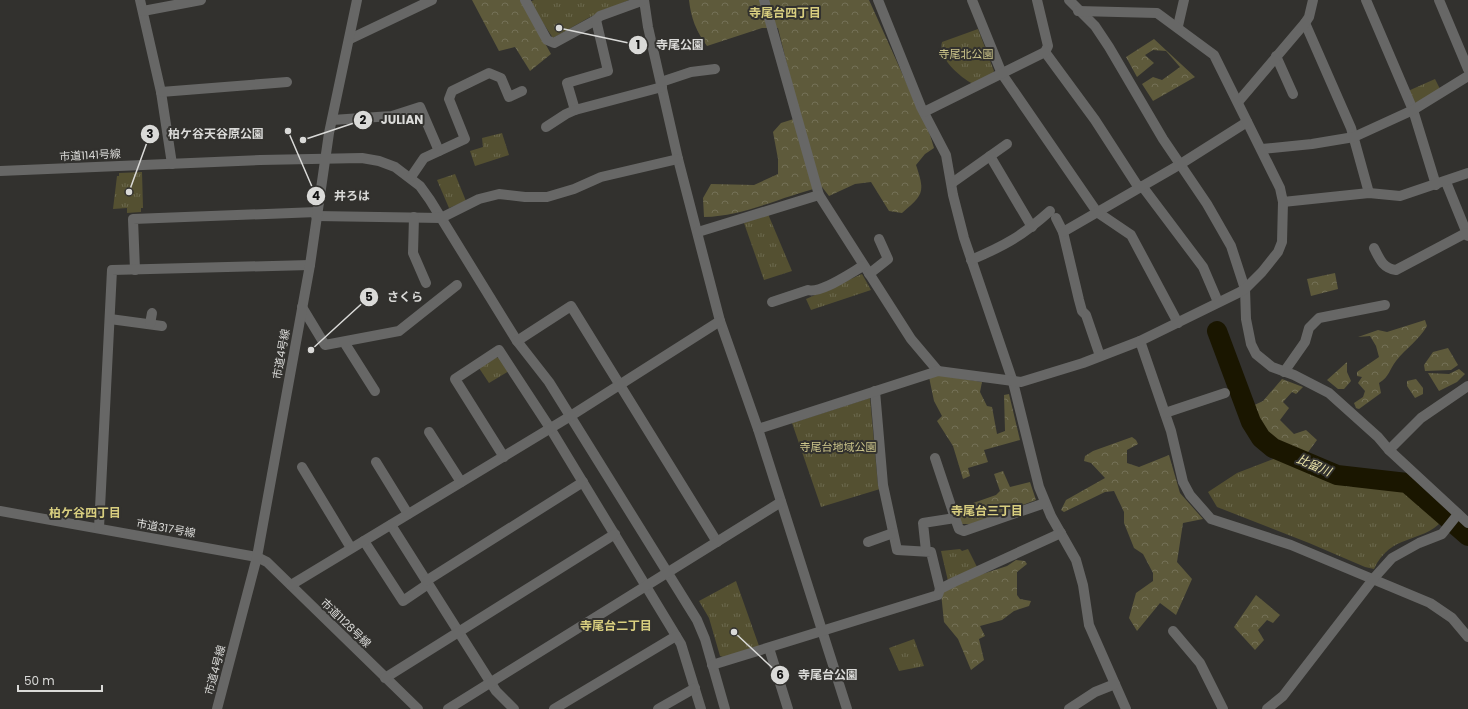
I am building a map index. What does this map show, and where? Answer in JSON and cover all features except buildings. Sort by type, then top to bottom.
[{"type":"street","points":[[140,0],[161,92],[172,164]]},
{"type":"street","points":[[143,11],[201,0]]},
{"type":"street","name":"市道4号線","points":[[217,709],[257,556],[310,264],[332,120],[357,0]]},
{"type":"street","points":[[350,38],[432,0]]},
{"type":"street","points":[[525,0],[547,40],[554,43],[596,20],[600,16],[644,0],[678,160],[720,321],[758,429],[847,709]]},
{"type":"street","points":[[764,0],[819,194],[911,339],[938,371]]},
{"type":"street","points":[[878,0],[924,112],[946,155],[952,183],[954,202],[970,260],[1013,382],[1039,487],[1045,503],[1080,572],[1089,625],[1126,709]]},
{"type":"street","points":[[972,0],[1002,74],[1097,212],[1131,235],[1178,323]]},
{"type":"street","points":[[924,112],[1045,52],[1048,46],[1037,0]]},
{"type":"street","points":[[1069,0],[1078,11],[1095,26],[1109,47],[1179,165],[1208,204],[1231,246],[1246,289],[1246,319],[1251,344],[1256,354],[1272,367],[1329,393],[1378,437],[1389,450],[1457,516],[1468,523]]},
{"type":"street","points":[[1178,26],[1184,0]]},
{"type":"street","points":[[1238,102],[1310,17],[1313,0]]},
{"type":"street","points":[[1366,0],[1413,110],[1436,186]]},
{"type":"street","points":[[1439,0],[1468,69]]},
{"type":"street","points":[[758,429],[875,390],[938,371],[1022,382],[1100,356],[1140,341],[1246,289],[1278,252],[1282,242],[1283,202],[1280,188],[1262,149],[1214,55],[1178,26],[1157,13],[1078,11]]},
{"type":"street","points":[[575,110],[567,83],[608,70],[596,20]]},
{"type":"street","points":[[1305,23],[1354,137],[1369,193]]},
{"type":"street","points":[[1045,52],[1095,120],[1141,187],[1203,267],[1218,302]]},
{"type":"street","points":[[1276,56],[1293,94]]},
{"type":"street","points":[[546,127],[575,110],[662,85],[691,72],[715,69]]},
{"type":"street","points":[[411,177],[424,158],[465,139],[448,99],[452,91],[489,74],[501,78],[509,97],[522,91]]},
{"type":"street","points":[[1262,149],[1312,144],[1354,137],[1413,110],[1468,76]]},
{"type":"street","points":[[161,92],[287,82]]},
{"type":"street","points":[[332,120],[392,116],[420,107],[440,151]]},
{"type":"street","points":[[1064,232],[1179,165],[1247,122]]},
{"type":"street","points":[[952,183],[1007,144]]},
{"type":"street","points":[[990,156],[1032,227]]},
{"type":"street","name":"市道1141号線","points":[[0,171],[362,158],[379,161],[395,167],[411,177],[420,186],[441,218],[517,341],[548,382],[698,620],[725,709]]},
{"type":"street","points":[[134,270],[133,218],[317,214],[441,218],[479,199],[499,194],[525,197],[547,197],[574,189],[601,177],[678,160]]},
{"type":"street","points":[[1283,202],[1369,193],[1400,196],[1436,186],[1468,173]]},
{"type":"street","points":[[1374,248],[1381,263],[1388,269],[1396,270],[1467,234],[1446,182]]},
{"type":"street","points":[[698,232],[819,194]]},
{"type":"street","points":[[970,260],[1005,245],[1053,214],[1064,232],[1079,300],[1082,310],[1086,315],[1100,356]]},
{"type":"street","points":[[414,217],[413,253],[426,283]]},
{"type":"street","points":[[772,302],[808,290],[813,291],[866,270],[888,259],[879,239]]},
{"type":"street","points":[[100,528],[112,270],[310,264]]},
{"type":"street","points":[[302,307],[325,345],[399,332],[457,285]]},
{"type":"street","points":[[1284,372],[1305,342],[1309,328],[1319,318],[1385,305]]},
{"type":"street","points":[[517,341],[571,306],[621,384],[717,542]]},
{"type":"street","points":[[150,324],[152,313]]},
{"type":"street","points":[[110,319],[162,326]]},
{"type":"street","points":[[291,585],[569,417],[720,321]]},
{"type":"street","points":[[1140,341],[1165,414],[1184,482],[1190,495],[1211,519],[1292,545],[1374,578],[1430,603],[1443,610],[1468,636]]},
{"type":"street","points":[[344,342],[375,391]]},
{"type":"street","points":[[504,457],[455,379],[499,350],[550,428],[681,644],[701,709]]},
{"type":"street","points":[[1389,450],[1421,418],[1468,386]]},
{"type":"street","points":[[712,665],[938,595],[940,589],[931,552],[897,550],[883,484],[875,390]]},
{"type":"street","points":[[1165,414],[1225,393]]},
{"type":"street","points":[[429,432],[461,482]]},
{"type":"street","points":[[935,458],[959,529],[964,531],[1045,503]]},
{"type":"street","points":[[376,462],[408,514]]},
{"type":"street","points":[[302,467],[351,548]]},
{"type":"street","points":[[364,541],[403,601],[427,582],[583,482]]},
{"type":"street","points":[[448,709],[668,574],[781,502]]},
{"type":"street","name":"市道317号線","points":[[0,511],[257,556]]},
{"type":"street","points":[[1267,709],[1283,696],[1374,578],[1392,558],[1442,534],[1457,516]]},
{"type":"street","points":[[926,552],[923,523],[955,518]]},
{"type":"street","points":[[391,525],[496,691],[514,709]]},
{"type":"street","points":[[940,589],[1061,533]]},
{"type":"street","points":[[385,678],[615,534]]},
{"type":"street","points":[[868,542],[893,534]]},
{"type":"street","name":"市道1128号線","points":[[257,556],[266,562],[291,585],[418,709]]},
{"type":"street","points":[[1173,631],[1200,663],[1223,709]]},
{"type":"street","points":[[554,709],[676,636]]},
{"type":"street","points":[[769,648],[788,709]]},
{"type":"street","points":[[1069,709],[1095,692],[1115,684]]},
{"type":"street","points":[[658,709],[695,688]]},
{"type":"green space","points":[[472,0],[521,0],[551,54],[530,71],[515,47],[499,51]]},
{"type":"green space","points":[[534,0],[629,0],[590,17],[553,38],[529,2]]},
{"type":"green space","points":[[689,0],[869,0],[930,135],[934,148],[925,154],[916,165],[921,181],[921,192],[915,201],[902,213],[889,211],[871,182],[855,184],[829,196],[822,187],[735,213],[704,217],[703,198],[711,184],[754,185],[778,174],[778,159],[773,132],[781,123],[800,117],[778,28],[762,28],[707,46],[695,24],[691,13]]},
{"type":"green space","name":"寺尾北公園","points":[[978,29],[994,71],[973,84],[951,67],[943,55],[942,42]]},
{"type":"green space","points":[[1154,39],[1195,77],[1153,101],[1142,84],[1153,77],[1162,80],[1180,67],[1166,51],[1153,50],[1145,55],[1154,63],[1137,77],[1126,57]]},
{"type":"green space","points":[[1435,79],[1441,91],[1416,105],[1408,91]]},
{"type":"green space","points":[[502,133],[509,155],[475,166],[470,151],[483,147],[482,138]]},
{"type":"green space","points":[[142,172],[143,208],[141,208],[141,212],[127,213],[127,208],[113,209],[117,176],[119,176],[119,173]]},
{"type":"green space","points":[[455,174],[466,201],[449,208],[437,180]]},
{"type":"green space","points":[[768,214],[792,271],[764,280],[744,223]]},
{"type":"green space","points":[[1335,273],[1338,289],[1311,296],[1307,279]]},
{"type":"green space","points":[[862,274],[871,290],[811,310],[806,299]]},
{"type":"green space","points":[[1425,320],[1427,326],[1424,331],[1400,356],[1387,375],[1379,383],[1381,393],[1359,409],[1356,408],[1354,403],[1363,397],[1365,391],[1358,383],[1362,377],[1357,376],[1357,372],[1379,357],[1376,346],[1370,336],[1358,337],[1378,330],[1387,332]]},
{"type":"green space","points":[[1448,348],[1458,365],[1451,370],[1425,371],[1424,365],[1433,352]]},
{"type":"green space","points":[[495,357],[500,358],[509,371],[489,383],[479,368]]},
{"type":"green space","points":[[1347,362],[1347,372],[1351,381],[1344,389],[1338,389],[1327,380]]},
{"type":"green space","points":[[1459,369],[1465,374],[1457,382],[1439,391],[1428,373],[1449,374]]},
{"type":"green space","points":[[939,375],[982,382],[980,392],[987,406],[992,407],[997,434],[1005,431],[1004,395],[1009,394],[1020,440],[984,450],[988,462],[968,468],[970,476],[963,479],[953,446],[937,421],[942,416],[934,401],[929,377]]},
{"type":"green space","points":[[1282,379],[1303,387],[1296,394],[1292,392],[1283,402],[1289,408],[1280,420],[1294,434],[1306,430],[1317,440],[1306,455],[1284,449],[1269,441],[1258,429],[1248,408],[1263,401]]},
{"type":"green space","points":[[1416,379],[1423,388],[1423,394],[1415,398],[1407,386],[1407,381]]},
{"type":"green space","name":"寺尾台地域公園","points":[[870,398],[878,485],[880,489],[821,507],[792,423]]},
{"type":"green space","points":[[1132,437],[1138,444],[1127,450],[1127,463],[1139,467],[1169,455],[1180,493],[1203,519],[1183,523],[1177,562],[1192,579],[1176,615],[1160,603],[1137,631],[1129,618],[1136,593],[1153,581],[1153,573],[1143,554],[1134,548],[1124,523],[1124,512],[1114,491],[1105,492],[1064,512],[1061,510],[1066,500],[1105,478],[1091,463],[1084,461],[1085,456],[1093,451]]},
{"type":"green space","points":[[1276,458],[1302,462],[1336,477],[1406,487],[1442,521],[1425,533],[1397,544],[1381,558],[1374,569],[1365,567],[1309,543],[1217,507],[1208,492],[1237,473]]},
{"type":"green space","points":[[1003,471],[1010,487],[1030,482],[1036,500],[972,524],[960,524],[956,509],[996,495],[1000,491],[994,474]]},
{"type":"green space","points":[[960,549],[962,551],[968,549],[978,569],[948,581],[941,551]]},
{"type":"green space","points":[[1016,560],[1025,561],[1027,564],[1017,572],[1017,595],[1020,599],[1031,601],[1029,606],[1014,611],[1002,620],[980,626],[985,636],[979,639],[984,660],[971,670],[958,639],[944,622],[941,593],[961,581],[1007,566]]},
{"type":"green space","points":[[736,581],[759,646],[725,658],[720,656],[709,618],[699,601]]},
{"type":"green space","points":[[1256,595],[1280,615],[1273,623],[1267,620],[1258,630],[1264,640],[1255,650],[1234,627]]},
{"type":"green space","points":[[914,639],[924,666],[899,671],[889,648]]},
{"type":"waterway","name":"比留川","points":[[1217,331],[1251,422],[1261,438],[1273,448],[1337,475],[1407,483],[1468,536]]},
{"type":"place","name":"寺尾公園","points":[[559,28]]},
{"type":"place","name":"井ろは","points":[[288,131]]},
{"type":"place","name":"JULIAN","points":[[303,140]]},
{"type":"place","name":"柏ケ谷天谷原公園","points":[[129,192]]},
{"type":"place","name":"さくら","points":[[311,350]]},
{"type":"place","name":"寺尾台公園","points":[[734,632]]},
{"type":"district","name":"寺尾台四丁目","points":[[785,12]]},
{"type":"district","name":"寺尾台三丁目","points":[[987,510]]},
{"type":"district","name":"柏ケ谷四丁目","points":[[85,512]]},
{"type":"district","name":"寺尾台二丁目","points":[[616,625]]}]
